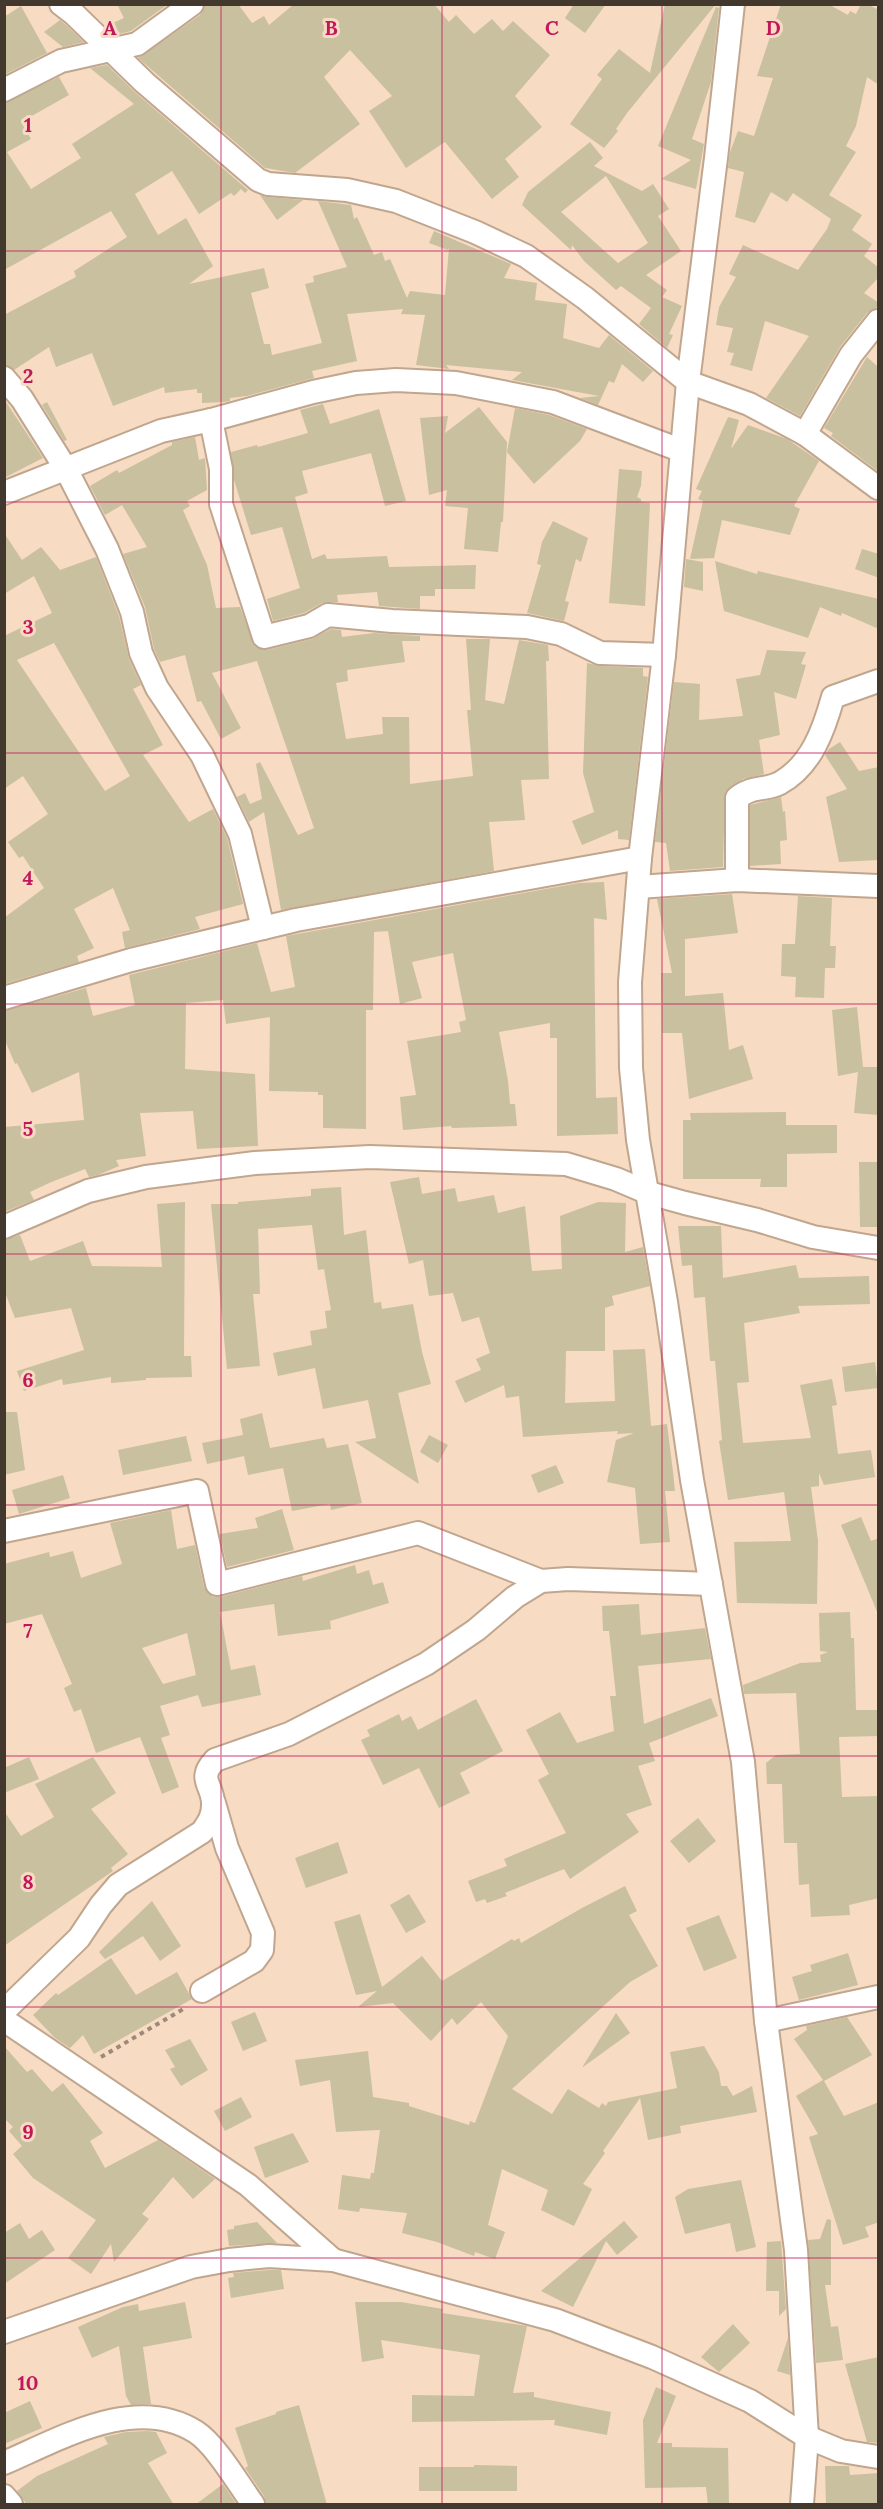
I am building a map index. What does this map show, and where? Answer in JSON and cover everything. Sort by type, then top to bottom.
[{"type":"street","points":[[61,4],[145,83],[258,180],[268,184],[347,190],[396,201],[475,232],[526,256],[557,277],[688,382],[749,404],[805,434],[879,488]]},
{"type":"street","points":[[4,90],[61,61],[88,53],[111,51],[138,44],[192,4]]},
{"type":"street","points":[[733,4],[680,450],[664,655],[640,858],[630,982],[631,1068],[638,1140],[649,1193],[692,1480],[743,1762],[766,2021],[796,2250],[807,2437],[802,2505]]},
{"type":"street","points":[[805,434],[851,355],[879,321]]},
{"type":"street","points":[[4,378],[22,399],[66,469],[107,549],[132,612],[141,652],[157,688],[202,755],[240,834],[263,928]]},
{"type":"street","points":[[4,492],[161,431],[313,392],[356,383],[396,380],[456,383],[553,402],[680,450]]},
{"type":"street","points":[[211,420],[221,469],[221,504],[264,637],[309,626],[328,615],[392,621],[527,627],[561,634],[600,653],[664,655]]},
{"type":"street","points":[[737,880],[737,798],[746,790],[779,784],[807,760],[825,724],[833,696],[879,681]]},
{"type":"street","points":[[4,998],[131,960],[263,928],[341,911],[640,858]]},
{"type":"street","points":[[639,886],[737,880],[879,886]]},
{"type":"street","points":[[4,1227],[88,1191],[146,1177],[255,1163],[370,1157],[566,1164],[616,1179],[649,1193],[813,1237],[879,1248]]},
{"type":"street","points":[[4,1531],[197,1491],[218,1584],[418,1533],[541,1581],[568,1579],[711,1584]]},
{"type":"street","points":[[202,1991],[254,1961],[262,1950],[263,1933],[227,1848],[206,1780],[207,1769],[215,1760],[289,1734],[426,1664],[476,1630],[515,1597],[541,1581]]},
{"type":"street","points":[[4,2011],[79,1938],[101,1905],[118,1886],[202,1832],[211,1819],[214,1803]]},
{"type":"street","points":[[766,2021],[879,1997]]},
{"type":"street","points":[[4,2020],[248,2185],[333,2260]]},
{"type":"street","points":[[4,2332],[191,2267],[269,2256],[333,2260],[555,2320],[652,2357],[750,2401],[807,2437],[841,2451],[879,2457]]},
{"type":"street","points":[[4,2463],[86,2428],[128,2418],[168,2419],[198,2433],[224,2462],[253,2505]]},
{"type":"street","points":[[4,2496],[11,2505]]},
{"type":"path","points":[[77,2070],[195,2002],[202,1991]]},
{"type":"building","points":[[117,4],[168,4],[131,31],[115,35],[106,26],[124,18]]},
{"type":"building","points":[[205,4],[238,4],[252,23],[264,16],[269,25],[294,4],[434,4],[449,22],[456,15],[474,34],[492,19],[503,31],[513,21],[550,55],[515,96],[542,127],[505,159],[519,177],[492,199],[445,142],[406,168],[369,111],[392,96],[350,50],[324,77],[360,124],[295,173],[265,168],[138,58],[200,15]]},
{"type":"building","points":[[574,4],[606,4],[585,33],[565,18]]},
{"type":"building","points":[[665,4],[716,4],[627,113],[616,129],[618,131],[604,148],[570,124],[602,79],[597,75],[619,49],[650,73]]},
{"type":"building","points":[[781,4],[828,4],[848,15],[850,11],[856,14],[861,4],[867,4],[879,10],[879,85],[867,77],[856,126],[846,146],[856,152],[829,195],[862,215],[852,230],[872,244],[864,256],[879,268],[879,277],[864,293],[879,303],[879,306],[867,313],[840,347],[800,416],[766,398],[809,336],[765,321],[752,371],[730,365],[734,353],[727,352],[733,328],[716,325],[719,307],[736,277],[729,274],[743,245],[798,270],[827,229],[831,219],[793,193],[787,202],[771,192],[755,223],[735,217],[744,172],[728,168],[730,152],[738,131],[754,136],[773,78],[757,76]]},
{"type":"building","points":[[21,6],[47,53],[4,75],[4,17]]},
{"type":"building","points":[[716,7],[719,8],[711,82],[692,139],[704,144],[696,189],[661,179],[691,160],[658,146]]},
{"type":"building","points":[[60,20],[84,42],[63,47],[44,32]]},
{"type":"building","points":[[107,65],[248,190],[245,193],[241,189],[234,196],[231,193],[199,214],[172,171],[135,194],[158,235],[186,218],[213,266],[189,284],[264,268],[269,288],[251,293],[264,344],[270,344],[272,355],[322,343],[305,284],[314,282],[313,276],[347,267],[318,201],[351,205],[354,219],[357,217],[374,255],[382,252],[385,261],[390,259],[407,298],[410,291],[445,295],[449,248],[448,250],[429,243],[434,231],[511,264],[504,278],[537,283],[535,300],[567,304],[563,338],[599,348],[609,335],[653,371],[643,382],[622,364],[614,383],[609,381],[598,405],[580,398],[599,396],[512,380],[522,372],[446,365],[449,369],[416,365],[425,315],[401,314],[403,309],[347,314],[357,361],[312,371],[314,378],[247,396],[230,398],[230,401],[224,402],[202,403],[202,393],[197,393],[197,389],[165,393],[164,387],[113,406],[92,353],[56,367],[49,347],[14,370],[4,365],[4,315],[76,277],[74,271],[127,237],[111,211],[4,270],[4,103],[59,77],[69,95],[21,122],[31,139],[7,152],[31,189],[81,158],[72,144],[134,104],[90,68]]},
{"type":"building","points":[[590,142],[603,158],[594,166],[642,191],[653,184],[669,209],[658,216],[681,251],[646,275],[667,290],[662,297],[682,306],[669,334],[673,335],[667,348],[639,324],[651,308],[621,286],[616,290],[584,261],[572,245],[571,250],[522,205],[528,192]],"holes":[[[606,176],[648,243],[618,263],[561,212]]]},
{"type":"building","points":[[260,195],[267,197],[303,200],[277,220]]},
{"type":"building","points":[[867,357],[879,368],[879,472],[831,436],[833,433],[824,428]]},
{"type":"building","points":[[4,399],[43,458],[4,478]]},
{"type":"building","points":[[47,402],[67,440],[64,441],[42,405]]},
{"type":"building","points":[[323,404],[330,424],[379,409],[406,501],[385,506],[371,453],[302,471],[308,493],[295,497],[312,559],[325,554],[327,559],[387,556],[389,567],[476,565],[475,589],[435,589],[435,596],[420,596],[420,609],[379,606],[377,592],[337,595],[338,602],[322,603],[304,613],[273,621],[267,599],[300,588],[282,527],[251,535],[234,480],[231,452],[308,433],[300,410]]},
{"type":"building","points":[[479,407],[507,442],[503,522],[501,522],[498,552],[464,549],[468,508],[445,506],[447,490],[429,495],[420,418],[448,416],[445,433]]},
{"type":"building","points":[[515,408],[549,415],[587,429],[580,441],[534,484],[507,452]]},
{"type":"building","points":[[728,417],[739,420],[731,449],[748,425],[787,439],[819,461],[794,506],[800,509],[790,535],[722,520],[714,558],[690,559],[703,501],[698,499],[702,491],[696,489]]},
{"type":"building","points":[[195,437],[199,460],[205,458],[207,490],[187,501],[190,506],[183,510],[207,565],[216,608],[240,607],[255,647],[267,650],[312,639],[331,629],[341,630],[342,637],[374,633],[420,636],[420,641],[402,641],[405,662],[347,670],[348,681],[336,683],[346,739],[383,734],[382,717],[409,717],[410,784],[473,776],[467,710],[471,710],[466,639],[490,639],[485,700],[504,704],[519,640],[548,645],[549,661],[546,661],[549,779],[521,780],[525,820],[489,822],[494,871],[281,910],[264,812],[249,822],[237,797],[245,793],[250,804],[262,799],[256,764],[260,762],[298,835],[314,828],[257,661],[212,673],[241,728],[221,739],[201,701],[197,702],[185,655],[160,662],[154,649],[145,607],[123,554],[147,547],[122,505],[105,515],[90,486],[117,470],[119,473],[172,445],[172,442]]},
{"type":"building","points":[[619,469],[642,471],[641,486],[637,497],[641,499],[641,502],[650,503],[645,606],[609,603]]},
{"type":"building","points":[[553,521],[588,538],[581,562],[576,559],[565,601],[569,602],[564,621],[527,613],[541,565],[537,564],[542,542]]},
{"type":"building","points":[[4,533],[22,560],[41,547],[60,570],[96,557],[119,616],[129,659],[141,685],[133,689],[163,745],[143,755],[189,822],[213,809],[227,838],[243,904],[195,917],[200,929],[125,948],[122,932],[130,930],[113,888],[74,909],[94,948],[77,956],[79,962],[4,984],[4,918],[44,888],[23,856],[19,858],[8,842],[48,814],[23,776],[4,789],[4,636],[52,613],[34,576],[4,594]],"holes":[[[54,643],[130,776],[105,791],[17,660]]]},
{"type":"building","points":[[862,549],[879,554],[879,578],[855,569]]},
{"type":"building","points":[[686,559],[703,562],[703,591],[684,587]]},
{"type":"building","points":[[715,561],[757,574],[758,571],[879,599],[879,629],[842,613],[841,616],[820,607],[808,638],[724,611]]},
{"type":"building","points":[[767,650],[806,652],[801,664],[806,665],[796,699],[774,692],[780,735],[759,740],[764,774],[743,779],[725,792],[723,867],[670,871],[666,843],[655,842],[674,682],[700,684],[699,720],[743,716],[736,679],[760,675]]},
{"type":"building","points":[[587,663],[600,666],[643,668],[643,676],[648,677],[629,840],[618,839],[618,830],[582,845],[572,821],[594,812],[583,773]]},
{"type":"building","points":[[840,742],[859,771],[879,767],[879,860],[839,862],[826,797],[847,789],[825,755],[829,749]]},
{"type":"building","points":[[781,797],[783,812],[785,811],[787,840],[780,841],[781,864],[750,866],[750,805]]},
{"type":"building","points":[[604,882],[607,920],[594,918],[596,1098],[617,1097],[618,1134],[557,1136],[557,1038],[550,1038],[550,1023],[499,1032],[510,1104],[515,1104],[517,1126],[452,1128],[451,1126],[403,1130],[400,1097],[416,1095],[407,1041],[461,1032],[459,1022],[466,1020],[453,953],[412,962],[422,998],[400,1004],[388,931],[374,932],[373,1010],[366,1010],[366,1129],[323,1128],[323,1095],[318,1095],[318,1092],[269,1091],[270,1017],[226,1024],[223,1000],[186,1003],[185,1069],[255,1074],[258,1146],[197,1149],[193,1111],[140,1113],[146,1156],[116,1160],[119,1166],[98,1175],[89,1177],[85,1169],[49,1183],[30,1192],[34,1200],[4,1212],[4,1127],[84,1120],[79,1072],[32,1093],[17,1063],[15,1064],[4,1038],[4,1011],[86,988],[93,1016],[135,1005],[129,975],[257,943],[271,992],[295,987],[286,936],[579,883]]},
{"type":"building","points":[[732,894],[738,933],[685,939],[685,996],[723,993],[729,1050],[743,1045],[753,1079],[689,1099],[682,1033],[662,1033],[661,973],[672,973],[657,899]]},
{"type":"building","points":[[798,896],[832,898],[830,946],[836,946],[835,968],[825,968],[824,998],[795,997],[796,977],[781,976],[782,944],[795,944]]},
{"type":"building","points":[[857,1007],[863,1067],[879,1067],[879,1115],[854,1113],[858,1072],[838,1076],[832,1010]]},
{"type":"building","points":[[786,1112],[786,1125],[837,1125],[837,1153],[787,1154],[787,1187],[760,1187],[761,1179],[683,1179],[683,1120],[691,1120],[690,1113]]},
{"type":"building","points":[[859,1162],[879,1162],[879,1227],[860,1227]]},
{"type":"building","points":[[419,1177],[422,1194],[455,1188],[458,1202],[494,1195],[498,1213],[525,1206],[532,1271],[562,1269],[560,1216],[598,1202],[626,1203],[625,1252],[643,1247],[650,1286],[612,1296],[614,1305],[605,1308],[605,1351],[566,1351],[565,1403],[615,1401],[613,1350],[645,1349],[651,1426],[667,1424],[675,1491],[665,1491],[670,1542],[640,1544],[635,1488],[607,1482],[616,1440],[634,1433],[617,1434],[618,1431],[523,1437],[519,1396],[506,1398],[504,1385],[465,1403],[455,1381],[481,1370],[476,1359],[490,1353],[479,1317],[462,1322],[453,1293],[429,1296],[423,1260],[409,1264],[390,1182]]},
{"type":"building","points":[[341,1187],[344,1235],[366,1230],[374,1303],[381,1302],[382,1309],[413,1304],[431,1384],[398,1393],[419,1484],[355,1442],[376,1438],[368,1400],[323,1409],[315,1368],[278,1376],[273,1353],[312,1345],[310,1331],[327,1328],[325,1311],[331,1310],[324,1269],[318,1270],[312,1225],[258,1229],[260,1294],[253,1294],[260,1366],[227,1369],[211,1204],[238,1204],[238,1202],[311,1196],[311,1189]]},
{"type":"building","points":[[185,1202],[184,1356],[191,1356],[192,1377],[146,1378],[146,1380],[111,1383],[111,1377],[63,1385],[62,1379],[24,1391],[17,1371],[84,1350],[71,1308],[15,1318],[4,1290],[4,1240],[20,1235],[30,1261],[83,1241],[92,1266],[162,1267],[157,1204]]},
{"type":"building","points":[[678,1226],[721,1226],[723,1278],[796,1265],[799,1278],[869,1276],[870,1304],[798,1306],[800,1313],[744,1323],[749,1382],[737,1383],[743,1443],[811,1438],[800,1385],[832,1379],[837,1405],[832,1406],[838,1454],[871,1450],[875,1477],[824,1485],[819,1473],[819,1486],[811,1487],[818,1541],[817,1604],[737,1603],[734,1542],[791,1541],[784,1492],[728,1500],[719,1441],[722,1440],[715,1361],[710,1361],[705,1297],[694,1298],[692,1265],[682,1266]]},
{"type":"building","points":[[875,1362],[878,1388],[845,1392],[842,1367]]},
{"type":"building","points":[[4,1412],[17,1412],[25,1470],[4,1475]]},
{"type":"building","points":[[262,1413],[270,1448],[324,1438],[327,1448],[348,1444],[362,1503],[331,1510],[330,1504],[292,1511],[283,1468],[248,1475],[244,1456],[207,1464],[202,1443],[243,1435],[240,1419]]},
{"type":"building","points":[[429,1435],[448,1445],[438,1463],[420,1452]]},
{"type":"building","points":[[186,1436],[192,1461],[123,1475],[118,1450]]},
{"type":"building","points":[[556,1465],[564,1483],[538,1493],[531,1475]]},
{"type":"building","points":[[63,1475],[70,1498],[19,1514],[12,1490]]},
{"type":"building","points":[[282,1509],[294,1550],[227,1567],[220,1534],[258,1528],[255,1518]]},
{"type":"building","points":[[171,1510],[177,1549],[195,1545],[204,1587],[213,1597],[302,1576],[303,1581],[355,1565],[357,1574],[369,1570],[373,1585],[383,1582],[389,1603],[330,1621],[331,1629],[278,1636],[274,1604],[220,1612],[231,1670],[255,1665],[261,1695],[202,1707],[198,1695],[160,1706],[170,1735],[161,1738],[179,1787],[162,1794],[140,1737],[96,1753],[81,1709],[74,1712],[64,1688],[72,1684],[42,1614],[4,1624],[4,1564],[49,1552],[50,1557],[73,1551],[81,1578],[122,1564],[110,1523]],"holes":[[[187,1633],[196,1675],[163,1684],[142,1648]]]},
{"type":"building","points":[[861,1517],[871,1541],[879,1538],[878,1614],[841,1525]]},
{"type":"building","points":[[639,1604],[641,1635],[705,1628],[711,1659],[638,1666],[644,1724],[711,1698],[718,1716],[649,1743],[655,1761],[638,1766],[652,1805],[626,1814],[639,1832],[570,1879],[564,1869],[505,1893],[507,1896],[487,1903],[485,1899],[476,1902],[468,1881],[507,1866],[504,1859],[566,1833],[538,1780],[549,1774],[526,1730],[560,1712],[577,1743],[614,1731],[610,1696],[616,1696],[609,1631],[603,1631],[602,1606]]},
{"type":"building","points":[[850,1612],[851,1638],[854,1638],[856,1710],[879,1710],[879,1736],[839,1737],[842,1797],[879,1796],[879,1898],[849,1905],[850,1915],[811,1917],[809,1884],[799,1885],[797,1843],[784,1843],[782,1784],[767,1784],[766,1763],[776,1755],[800,1754],[796,1693],[744,1694],[743,1685],[800,1663],[821,1662],[820,1655],[828,1652],[820,1651],[819,1613]]},
{"type":"building","points":[[476,1699],[503,1751],[460,1773],[470,1793],[439,1808],[419,1768],[383,1785],[361,1740],[370,1736],[367,1730],[399,1714],[402,1721],[411,1716],[418,1730]]},
{"type":"building","points":[[29,1757],[39,1779],[4,1793],[4,1768]]},
{"type":"building","points":[[93,1757],[116,1793],[91,1809],[128,1854],[111,1868],[113,1871],[4,1946],[4,1811],[21,1836],[54,1817],[35,1784]]},
{"type":"building","points":[[698,1818],[716,1841],[689,1863],[670,1841]]},
{"type":"building","points":[[338,1842],[348,1873],[306,1888],[295,1858]]},
{"type":"building","points":[[625,1886],[637,1911],[629,1915],[658,1966],[630,1982],[512,2089],[552,2114],[568,2089],[599,2108],[602,2103],[606,2106],[608,2102],[677,2088],[670,2052],[704,2046],[719,2072],[721,2086],[727,2086],[733,2096],[752,2086],[757,2112],[680,2126],[681,2133],[648,2140],[640,2098],[583,2184],[592,2189],[574,2226],[541,2210],[548,2190],[502,2169],[488,2225],[505,2232],[495,2259],[475,2252],[474,2256],[437,2242],[402,2233],[407,2213],[360,2208],[359,2212],[338,2209],[342,2175],[370,2179],[371,2173],[374,2173],[380,2130],[336,2132],[330,2080],[300,2086],[295,2060],[368,2051],[373,2097],[409,2103],[409,2106],[469,2125],[470,2121],[475,2123],[508,2036],[481,2002],[457,2025],[452,2018],[431,2041],[393,2003],[358,2007],[377,1991],[356,1995],[334,1922],[360,1914],[382,1987],[422,1956],[442,1981],[512,1939],[514,1941],[519,1938],[521,1943]]},
{"type":"building","points":[[409,1894],[426,1922],[406,1933],[390,1905]]},
{"type":"building","points":[[152,1901],[181,1946],[160,1961],[143,1936],[105,1959],[99,1952]]},
{"type":"building","points":[[719,1915],[737,1958],[704,1971],[686,1928]]},
{"type":"building","points":[[848,1953],[858,1985],[799,2000],[792,1977],[812,1971],[810,1965]]},
{"type":"building","points":[[111,1958],[136,1995],[177,1972],[192,1999],[94,2054],[83,2035],[70,2048],[55,2038],[33,2015],[56,1993],[58,1995]]},
{"type":"building","points":[[255,2012],[267,2041],[243,2051],[231,2022]]},
{"type":"building","points":[[616,2013],[630,2033],[583,2067],[583,2066]]},
{"type":"building","points":[[847,2017],[872,2055],[824,2081],[844,2116],[879,2102],[879,2222],[865,2227],[869,2237],[843,2245],[809,2137],[818,2134],[796,2096],[823,2080],[794,2039],[807,2030],[806,2026]]},
{"type":"building","points":[[190,2039],[208,2070],[181,2086],[170,2069],[175,2067],[165,2050]]},
{"type":"building","points":[[4,2046],[27,2072],[32,2069],[52,2092],[63,2083],[103,2133],[90,2141],[105,2168],[158,2140],[215,2179],[193,2199],[173,2177],[142,2214],[149,2219],[114,2262],[111,2244],[91,2274],[68,2258],[96,2220],[33,2178],[13,2154],[22,2146],[9,2131],[13,2127],[4,2118]]},
{"type":"building","points":[[241,2097],[252,2117],[225,2131],[214,2111]]},
{"type":"building","points":[[293,2133],[309,2162],[265,2178],[254,2147]]},
{"type":"building","points":[[741,2180],[756,2247],[736,2252],[730,2223],[685,2234],[675,2197],[688,2189]]},
{"type":"building","points":[[827,2219],[831,2220],[831,2285],[825,2285],[831,2327],[838,2326],[843,2360],[816,2363],[808,2240],[820,2239]]},
{"type":"building","points":[[624,2221],[638,2237],[617,2255],[606,2241],[573,2307],[541,2291]]},
{"type":"building","points":[[257,2222],[277,2243],[229,2246],[227,2230],[234,2229],[234,2226]]},
{"type":"building","points":[[20,2223],[29,2239],[42,2230],[55,2250],[4,2284],[4,2233]]},
{"type":"building","points":[[781,2241],[786,2309],[779,2316],[779,2291],[766,2291],[767,2242]]},
{"type":"building","points":[[281,2270],[284,2289],[231,2298],[228,2278],[234,2277],[233,2273]]},
{"type":"building","points":[[185,2302],[192,2338],[143,2347],[151,2404],[131,2405],[126,2396],[119,2346],[92,2358],[78,2327],[123,2307],[138,2304],[139,2311]]},
{"type":"building","points":[[355,2302],[401,2302],[443,2309],[442,2313],[527,2326],[513,2393],[534,2392],[534,2397],[611,2412],[607,2435],[554,2425],[555,2420],[412,2422],[412,2395],[474,2396],[480,2355],[381,2340],[384,2358],[362,2362]]},
{"type":"building","points":[[733,2324],[750,2343],[719,2372],[701,2357]]},
{"type":"building","points":[[788,2338],[790,2375],[777,2371]]},
{"type":"building","points":[[879,2357],[879,2443],[867,2442],[845,2364]]},
{"type":"building","points":[[656,2387],[676,2396],[657,2443],[672,2443],[672,2447],[728,2448],[729,2505],[708,2505],[706,2487],[645,2488],[643,2420]]},
{"type":"building","points":[[30,2401],[42,2428],[4,2444],[4,2413]]},
{"type":"building","points":[[299,2405],[327,2505],[266,2505],[264,2496],[245,2468],[248,2466],[235,2428]]},
{"type":"building","points":[[126,2432],[156,2432],[167,2453],[148,2463],[174,2505],[27,2505],[17,2491],[37,2476],[108,2444],[104,2437]]},
{"type":"building","points":[[474,2465],[517,2466],[517,2491],[419,2491],[419,2467],[474,2467]]},
{"type":"building","points":[[825,2466],[849,2466],[850,2475],[879,2473],[879,2505],[826,2505]]},
{"type":"building","points":[[223,2484],[237,2505],[195,2505]]}]
